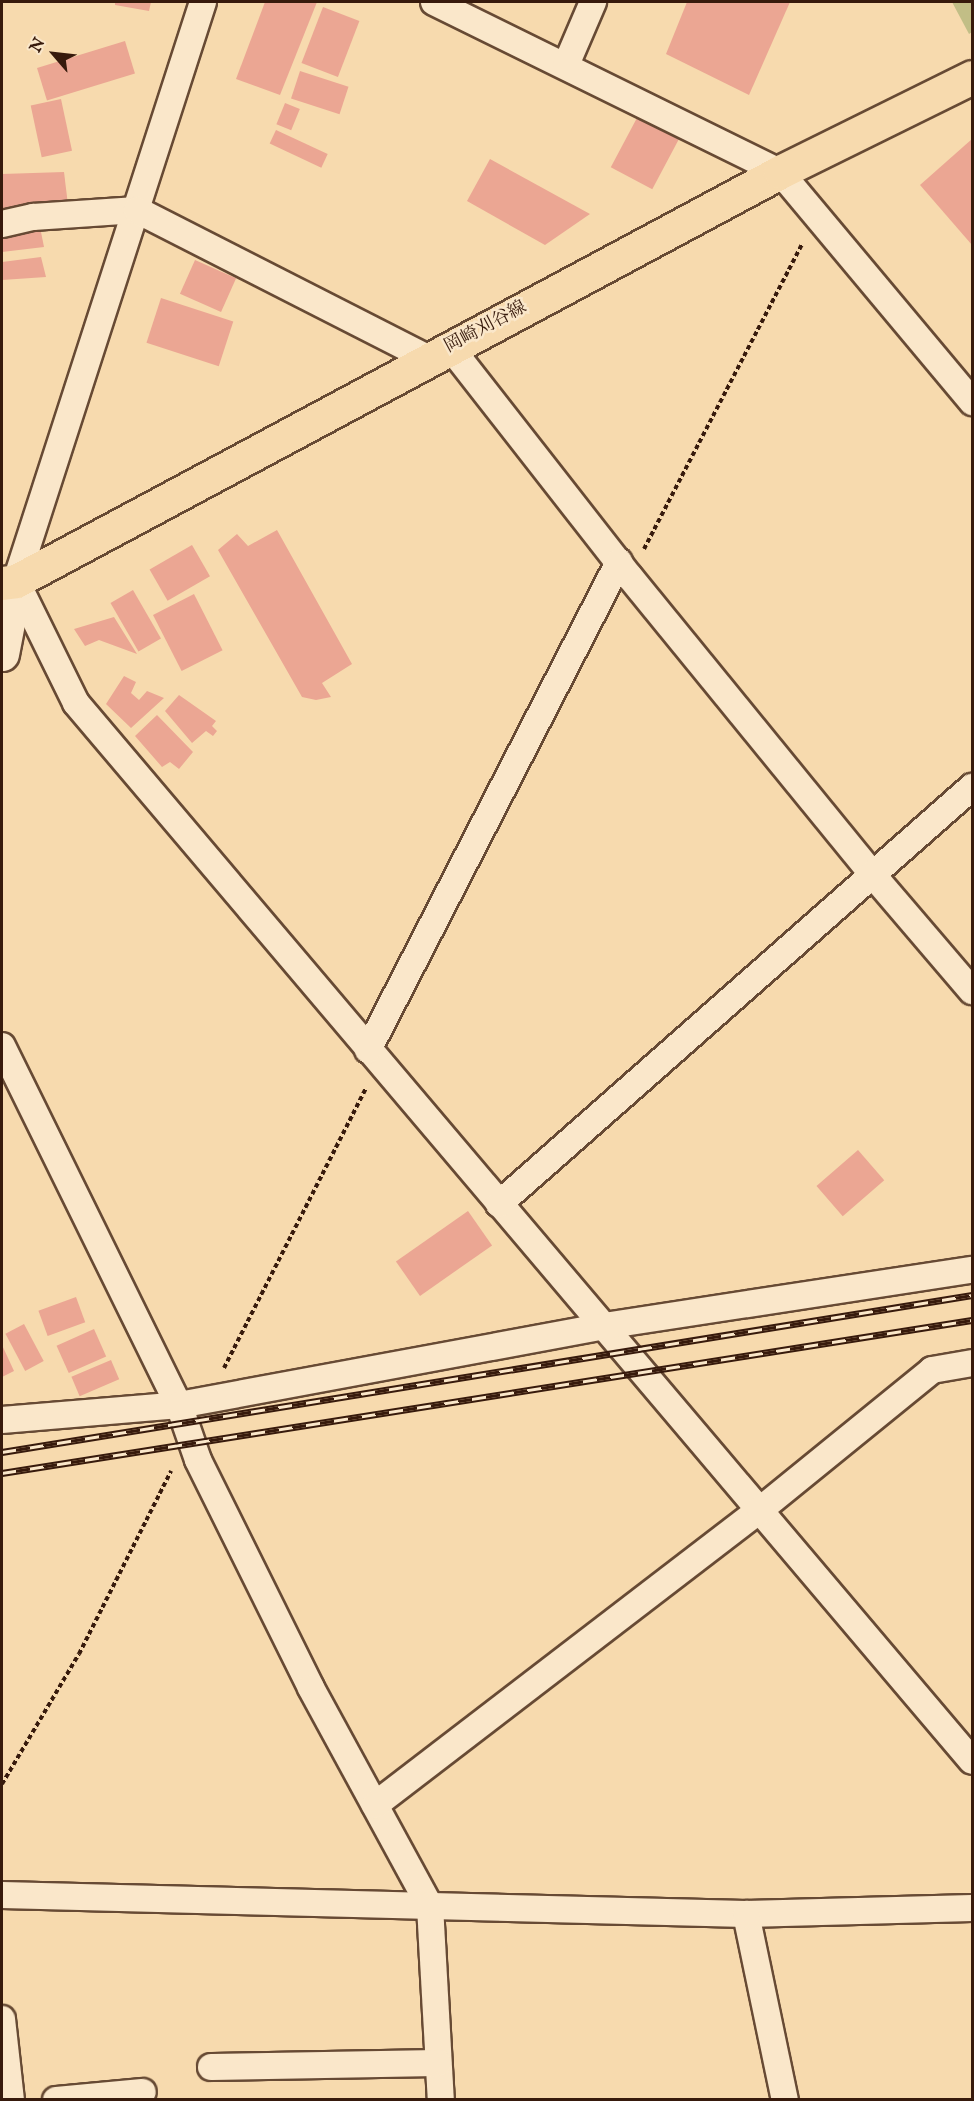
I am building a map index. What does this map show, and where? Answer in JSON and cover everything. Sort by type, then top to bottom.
[{"type":"main road","name":"岡崎刈谷線","points":[[8,582],[780,172],[972,77]]},
{"type":"main road","points":[[2,654],[8,582]]},
{"type":"street","points":[[203,2],[138,210],[8,582],[76,704],[972,1761]]},
{"type":"street","points":[[434,2],[780,172],[972,402]]},
{"type":"street","points":[[566,65],[593,2]]},
{"type":"street","points":[[2,224],[33,217],[138,210],[439,353],[619,562],[872,874],[972,991]]},
{"type":"street","points":[[368,1050],[619,562]]},
{"type":"street","points":[[499,1204],[972,787]]},
{"type":"street","points":[[2,1046],[179,1405],[198,1460],[311,1688],[430,1906],[441,2100]]},
{"type":"street","points":[[2,1420],[179,1405],[604,1326],[972,1270]]},
{"type":"street","points":[[375,1805],[760,1510],[932,1370],[972,1363]]},
{"type":"street","points":[[2,1895],[746,1914],[972,1908]]},
{"type":"street","points":[[746,1914],[785,2100]]},
{"type":"street","points":[[2,2019],[11,2100]]},
{"type":"street","points":[[211,2067],[438,2063]]},
{"type":"street","points":[[56,2100],[143,2092]]},
{"type":"path","points":[[2,1784],[79,1654],[172,1469],[198,1460]]},
{"type":"shaded area","points":[[952,2],[972,2],[972,32],[969,34]]},
{"type":"building","points":[[115,2],[151,2],[149,11],[115,5]]},
{"type":"building","points":[[265,2],[317,2],[280,95],[236,79]]},
{"type":"building","points":[[687,2],[790,2],[749,95],[666,54]]},
{"type":"building","points":[[323,7],[359,21],[338,77],[301,63]]},
{"type":"building","points":[[125,41],[135,74],[47,100],[37,68]]},
{"type":"building","points":[[300,71],[349,87],[340,114],[291,99]]},
{"type":"building","points":[[61,99],[72,151],[42,157],[31,105]]},
{"type":"building","points":[[285,103],[300,109],[291,130],[276,124]]},
{"type":"building","points":[[638,116],[679,138],[652,189],[611,167]]},
{"type":"building","points":[[276,130],[328,154],[321,168],[270,144]]},
{"type":"building","points":[[972,139],[972,245],[920,185]]},
{"type":"building","points":[[490,159],[590,214],[545,245],[467,201]]},
{"type":"building","points":[[64,172],[68,205],[2,211],[2,174]]},
{"type":"building","points":[[40,227],[44,247],[2,252],[2,230]]},
{"type":"building","points":[[41,257],[46,277],[2,280],[2,262]]},
{"type":"building","points":[[195,260],[236,278],[221,312],[180,294]]},
{"type":"building","points":[[161,298],[233,321],[219,366],[146,343]]},
{"type":"building","points":[[277,530],[352,664],[322,683],[331,697],[316,700],[302,697],[218,550],[237,534],[248,546]]},
{"type":"building","points":[[192,545],[210,576],[168,601],[150,570]]},
{"type":"building","points":[[133,590],[161,638],[138,651],[110,603]]},
{"type":"building","points":[[194,594],[223,650],[182,671],[153,615]]},
{"type":"building","points":[[114,617],[137,654],[99,640],[85,646],[74,629]]},
{"type":"building","points":[[124,676],[136,682],[131,693],[139,700],[147,691],[164,698],[131,728],[106,704]]},
{"type":"building","points":[[179,695],[216,721],[212,726],[217,731],[213,736],[206,731],[192,743],[165,711]]},
{"type":"building","points":[[157,715],[193,752],[179,769],[170,762],[162,767],[135,736]]},
{"type":"building","points":[[858,1150],[884,1180],[843,1216],[816,1186]]},
{"type":"building","points":[[468,1211],[492,1245],[420,1296],[396,1261]]},
{"type":"building","points":[[76,1297],[85,1322],[48,1336],[38,1311]]},
{"type":"building","points":[[24,1324],[44,1361],[25,1371],[5,1334]]},
{"type":"building","points":[[94,1329],[106,1356],[69,1373],[57,1346]]},
{"type":"building","points":[[2,1345],[14,1371],[2,1377]]},
{"type":"building","points":[[111,1360],[119,1379],[80,1396],[71,1377]]},
{"type":"railway","points":[[2,1452],[972,1295]]},
{"type":"railway","points":[[2,1473],[972,1320]]}]
